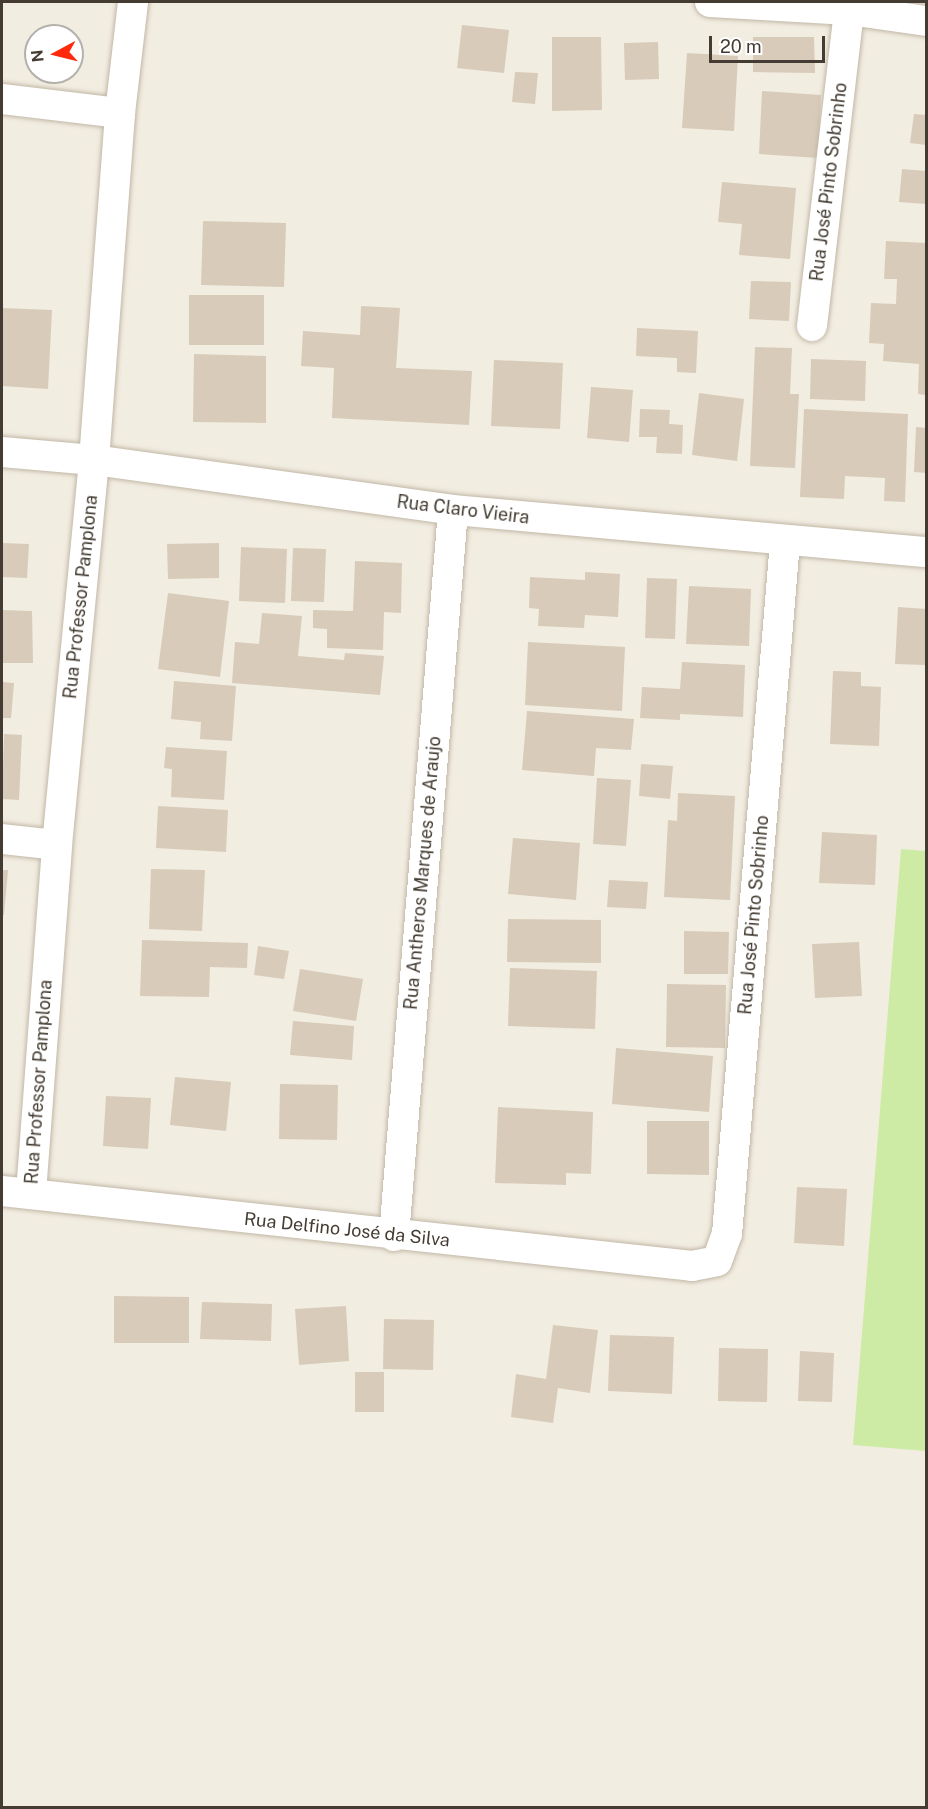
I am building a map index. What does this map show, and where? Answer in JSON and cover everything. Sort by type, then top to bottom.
[{"type":"street","name":"Rua Professor Pamplona","points":[[31,1193],[57,845],[94,460],[120,113],[133,2]]},
{"type":"street","points":[[710,2],[850,6],[927,21]]},
{"type":"street","name":"Rua José Pinto Sobrinho","points":[[812,326],[850,6]]},
{"type":"street","points":[[2,99],[120,113]]},
{"type":"street","name":"Rua Claro Vieira","points":[[2,452],[94,460],[453,510],[785,542],[927,552]]},
{"type":"street","name":"Rua Antheros Marques de Araujo","points":[[394,1236],[453,510]]},
{"type":"street","name":"Rua José Pinto Sobrinho","points":[[692,1266],[717,1261],[728,1234],[785,542]]},
{"type":"street","points":[[2,839],[57,845]]},
{"type":"street","name":"Rua Delfino José da Silva","points":[[2,1191],[394,1236],[692,1266]]},
{"type":"green space","points":[[901,849],[926,851],[926,1451],[853,1445]]},
{"type":"building","points":[[462,25],[509,30],[504,73],[457,68]]},
{"type":"building","points":[[552,37],[601,37],[602,110],[552,111]]},
{"type":"building","points":[[753,37],[814,37],[815,73],[753,72]]},
{"type":"building","points":[[658,42],[659,79],[625,80],[624,43]]},
{"type":"building","points":[[687,53],[738,56],[734,131],[682,128]]},
{"type":"building","points":[[515,72],[538,73],[535,104],[512,102]]},
{"type":"building","points":[[762,91],[821,95],[818,158],[759,154]]},
{"type":"building","points":[[914,114],[926,115],[926,145],[910,143]]},
{"type":"building","points":[[902,169],[926,171],[926,204],[899,202]]},
{"type":"building","points":[[722,182],[796,188],[790,259],[739,255],[742,224],[718,222]]},
{"type":"building","points":[[203,221],[286,223],[284,287],[201,285]]},
{"type":"building","points":[[886,241],[926,243],[926,395],[918,394],[919,364],[883,361],[884,344],[869,343],[871,303],[896,304],[897,279],[884,279]]},
{"type":"building","points":[[751,281],[791,282],[789,321],[749,319]]},
{"type":"building","points":[[189,295],[264,295],[264,345],[189,345]]},
{"type":"building","points":[[361,306],[400,308],[396,368],[472,371],[469,425],[332,418],[334,368],[301,366],[303,331],[360,335]]},
{"type":"building","points":[[2,308],[52,310],[48,389],[2,386]]},
{"type":"building","points":[[637,328],[698,331],[696,373],[677,372],[677,358],[636,356]]},
{"type":"building","points":[[755,347],[792,348],[790,394],[799,394],[795,468],[750,466]]},
{"type":"building","points":[[194,354],[266,356],[266,423],[193,422]]},
{"type":"building","points":[[811,359],[866,361],[865,401],[810,399]]},
{"type":"building","points":[[494,360],[563,363],[560,429],[491,426]]},
{"type":"building","points":[[591,387],[633,390],[629,442],[587,438]]},
{"type":"building","points":[[699,393],[744,399],[737,461],[692,455]]},
{"type":"building","points":[[640,409],[670,410],[669,424],[683,425],[682,454],[656,453],[657,437],[639,437]]},
{"type":"building","points":[[804,409],[908,414],[905,502],[884,501],[885,478],[845,476],[844,499],[800,497]]},
{"type":"building","points":[[916,427],[926,428],[926,473],[914,472]]},
{"type":"building","points":[[2,543],[29,544],[27,578],[2,577]]},
{"type":"building","points":[[219,543],[219,578],[168,579],[167,544]]},
{"type":"building","points":[[241,547],[287,549],[285,603],[239,601]]},
{"type":"building","points":[[293,548],[326,549],[324,602],[291,601]]},
{"type":"building","points":[[355,561],[402,563],[401,613],[384,612],[383,650],[327,648],[327,629],[313,628],[313,610],[353,611]]},
{"type":"building","points":[[585,572],[620,574],[618,617],[585,615],[584,628],[538,626],[539,609],[529,608],[530,577],[585,580]]},
{"type":"building","points":[[647,578],[677,579],[675,639],[645,638]]},
{"type":"building","points":[[689,586],[751,589],[749,646],[686,644]]},
{"type":"building","points":[[168,593],[229,601],[220,677],[158,669]]},
{"type":"building","points":[[898,607],[926,609],[926,665],[895,664]]},
{"type":"building","points":[[2,610],[32,611],[33,663],[2,663]]},
{"type":"building","points":[[262,613],[302,616],[298,656],[344,660],[345,653],[384,656],[380,695],[232,683],[235,642],[259,644]]},
{"type":"building","points":[[528,642],[625,647],[622,711],[525,705]]},
{"type":"building","points":[[682,662],[745,665],[743,717],[680,714],[680,720],[640,718],[642,687],[680,689]]},
{"type":"building","points":[[833,671],[861,672],[861,686],[881,687],[879,746],[830,744]]},
{"type":"building","points":[[174,681],[236,686],[232,741],[200,739],[201,722],[171,719]]},
{"type":"building","points":[[2,682],[14,683],[11,718],[2,718]]},
{"type":"building","points":[[527,711],[634,719],[631,750],[596,748],[594,776],[522,770]]},
{"type":"building","points":[[4,734],[22,735],[19,800],[2,799]]},
{"type":"building","points":[[166,747],[227,751],[224,800],[171,797],[172,769],[164,768]]},
{"type":"building","points":[[641,764],[673,766],[670,799],[639,796]]},
{"type":"building","points":[[597,778],[631,780],[626,846],[593,844]]},
{"type":"building","points":[[678,793],[735,796],[730,900],[664,897],[668,820],[677,821]]},
{"type":"building","points":[[158,806],[228,810],[226,852],[156,848]]},
{"type":"building","points":[[822,832],[877,835],[875,885],[819,883]]},
{"type":"building","points":[[513,838],[580,843],[576,900],[508,894]]},
{"type":"building","points":[[151,869],[205,870],[202,931],[149,929]]},
{"type":"building","points":[[2,870],[8,870],[4,915],[2,915]]},
{"type":"building","points":[[609,880],[648,882],[646,909],[607,907]]},
{"type":"building","points":[[508,919],[601,920],[601,963],[507,962]]},
{"type":"building","points":[[684,931],[729,932],[728,974],[684,974]]},
{"type":"building","points":[[142,940],[248,943],[247,968],[210,967],[209,997],[140,996]]},
{"type":"building","points":[[859,942],[862,996],[815,998],[812,944]]},
{"type":"building","points":[[258,946],[289,951],[284,979],[254,975]]},
{"type":"building","points":[[510,968],[597,971],[595,1029],[508,1026]]},
{"type":"building","points":[[300,969],[363,979],[356,1021],[293,1011]]},
{"type":"building","points":[[667,984],[726,985],[725,1048],[666,1047]]},
{"type":"building","points":[[293,1021],[354,1026],[352,1060],[290,1055]]},
{"type":"building","points":[[616,1048],[713,1056],[709,1112],[612,1104]]},
{"type":"building","points":[[175,1077],[231,1082],[226,1131],[170,1125]]},
{"type":"building","points":[[280,1084],[338,1085],[337,1140],[279,1139]]},
{"type":"building","points":[[106,1096],[151,1098],[148,1149],[103,1146]]},
{"type":"building","points":[[498,1107],[593,1112],[591,1174],[566,1173],[566,1185],[495,1183]]},
{"type":"building","points":[[647,1121],[709,1121],[709,1175],[647,1174]]},
{"type":"building","points":[[797,1187],[847,1189],[844,1246],[794,1243]]},
{"type":"building","points":[[114,1296],[189,1297],[189,1343],[114,1343]]},
{"type":"building","points":[[202,1302],[272,1304],[271,1341],[200,1339]]},
{"type":"building","points":[[346,1306],[349,1361],[299,1365],[295,1309]]},
{"type":"building","points":[[384,1319],[434,1320],[433,1370],[383,1369]]},
{"type":"building","points":[[553,1325],[598,1330],[590,1393],[558,1388],[553,1423],[511,1417],[516,1374],[546,1379]]},
{"type":"building","points":[[610,1335],[674,1337],[672,1394],[608,1391]]},
{"type":"building","points":[[719,1348],[768,1349],[767,1402],[718,1401]]},
{"type":"building","points":[[800,1351],[834,1353],[832,1402],[798,1401]]},
{"type":"building","points":[[355,1372],[384,1372],[384,1412],[355,1412]]}]
